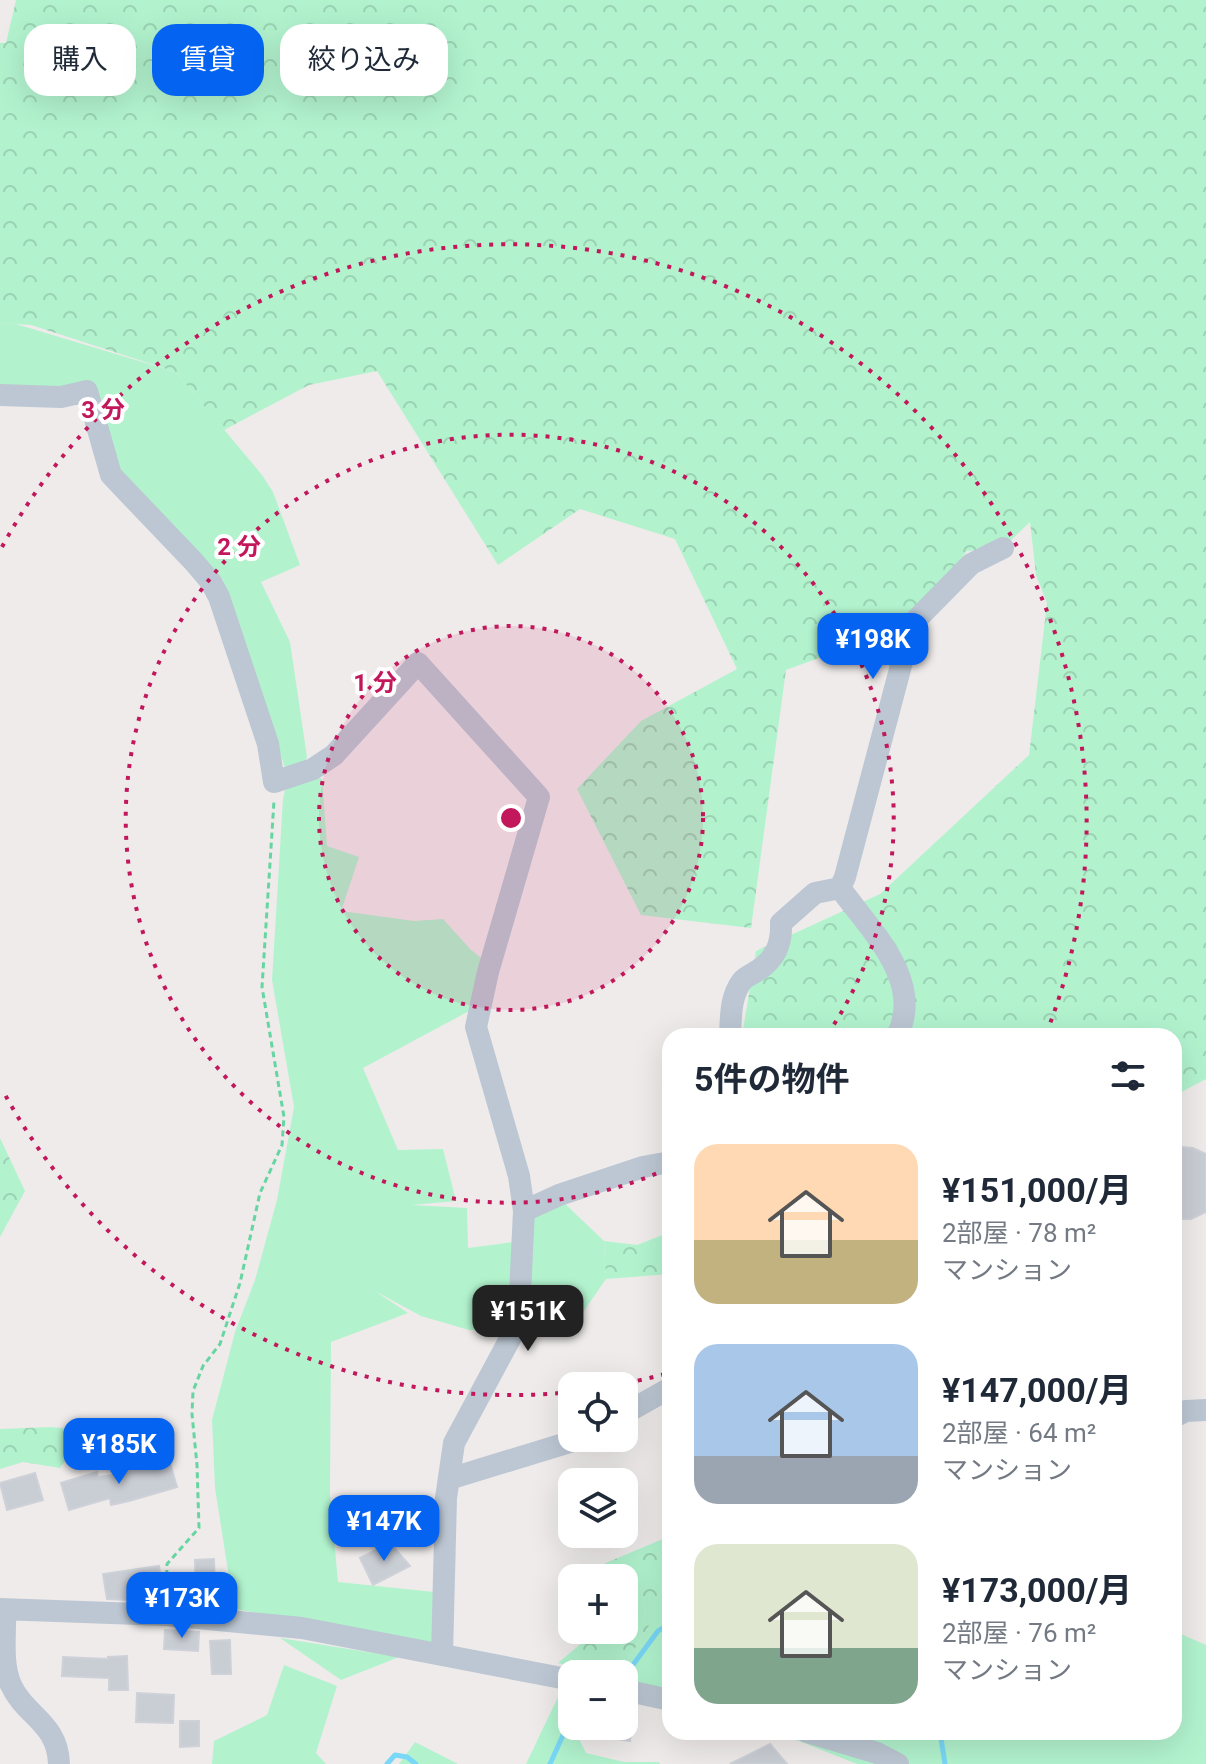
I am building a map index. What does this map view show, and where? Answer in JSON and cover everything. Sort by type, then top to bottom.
[{"type":"street","points":[[0,395],[61,397],[87,391],[111,475],[194,562],[219,597],[268,744],[274,782],[322,765],[418,663],[539,797],[488,972],[476,1027],[519,1176],[524,1211],[519,1314],[511,1337],[454,1443],[446,1498],[442,1655]]},
{"type":"street","points":[[840,888],[912,624],[971,564],[1003,548]]},
{"type":"street","points":[[730,1028],[732,1003],[743,980],[767,965],[777,952],[781,923],[815,893],[840,888]]},
{"type":"street","points":[[840,888],[904,982],[907,1005],[900,1028]]},
{"type":"street","points":[[524,1211],[559,1195],[662,1163]]},
{"type":"street","points":[[638,1406],[662,1393]]},
{"type":"street","points":[[1182,1413],[1206,1410]]},
{"type":"street","points":[[449,1479],[558,1446]]},
{"type":"street","points":[[59,1764],[52,1735],[38,1716],[22,1703],[9,1682],[3,1610],[166,1615],[302,1628],[558,1677]]},
{"type":"street","points":[[638,1693],[662,1698]]},
{"type":"street","points":[[834,1740],[877,1753],[898,1764]]},
{"type":"path","points":[[166,1615],[167,1564],[199,1528],[193,1391],[203,1366],[220,1344],[240,1283],[260,1193],[282,1145],[284,1117],[262,987],[273,854],[274,782]]},
{"type":"green space","points":[[16,0],[1206,0],[1206,1079],[1182,1092],[1182,1028],[743,1028],[756,951],[880,894],[1029,755],[1047,603],[1036,575],[1030,522],[1003,548],[967,551],[912,624],[786,670],[751,928],[641,915],[577,789],[641,721],[737,669],[675,539],[580,509],[498,565],[377,371],[309,385],[224,430],[176,372],[31,325],[0,323],[0,43],[6,43]]},
{"type":"green space","points":[[0,323],[16,324],[176,372],[262,475],[273,492],[300,565],[261,582],[290,642],[307,757],[301,767],[286,771],[223,580],[120,471],[97,391],[0,387]]},
{"type":"green space","points":[[322,778],[327,846],[359,857],[341,911],[414,921],[443,919],[485,961],[471,1010],[363,1068],[398,1150],[443,1149],[456,1201],[412,1205],[467,1208],[468,1248],[513,1242],[514,1194],[559,1198],[604,1241],[606,1279],[579,1318],[560,1329],[469,1330],[421,1316],[375,1291],[408,1313],[331,1342],[330,1494],[338,1582],[434,1592],[435,1644],[234,1609],[215,1488],[212,1420],[235,1332],[255,1280],[277,1200],[294,1107],[272,980],[283,799],[285,790],[301,780]]},
{"type":"green space","points":[[0,1138],[25,1191],[0,1237]]},
{"type":"green space","points":[[662,1235],[662,1275],[606,1279],[604,1241],[637,1245]]},
{"type":"green space","points":[[0,1429],[70,1429],[74,1449],[60,1468],[23,1462],[0,1469]]},
{"type":"green space","points":[[662,1539],[662,1624],[650,1624],[638,1643],[638,1564],[603,1564]]},
{"type":"green space","points":[[662,1623],[662,1690],[638,1685],[638,1660],[628,1660],[650,1624]]},
{"type":"green space","points":[[1182,1634],[1206,1645],[1206,1764],[857,1764],[796,1740],[1182,1740]]},
{"type":"green space","points":[[280,1638],[399,1657],[341,1680]]},
{"type":"green space","points":[[580,1644],[638,1644],[628,1660],[562,1660]]},
{"type":"green space","points":[[284,1665],[337,1686],[316,1753],[326,1764],[212,1764],[214,1741],[267,1715]]},
{"type":"green space","points":[[558,1697],[558,1740],[580,1740],[586,1753],[624,1762],[660,1764],[526,1764]]},
{"type":"green space","points":[[415,1742],[458,1764],[399,1764]]},
{"type":"building","points":[[1182,1147],[1206,1154],[1206,1212],[1191,1219],[1182,1219]]},
{"type":"building","points":[[169,1460],[177,1487],[111,1505],[110,1498],[69,1510],[61,1483],[97,1472],[98,1477],[120,1474]]},
{"type":"building","points":[[35,1473],[43,1500],[7,1510],[0,1483]]},
{"type":"building","points":[[390,1543],[410,1566],[373,1585],[360,1558]]},
{"type":"building","points":[[214,1559],[215,1593],[196,1594],[195,1560]]},
{"type":"building","points":[[159,1566],[163,1596],[134,1600],[107,1599],[103,1574]]},
{"type":"building","points":[[165,1630],[199,1632],[198,1651],[164,1649]]},
{"type":"building","points":[[230,1640],[231,1674],[212,1674],[210,1641]]},
{"type":"building","points":[[127,1656],[128,1690],[109,1690],[109,1678],[62,1676],[63,1657],[108,1659]]},
{"type":"building","points":[[137,1693],[174,1695],[173,1723],[136,1722]]},
{"type":"building","points":[[180,1721],[199,1721],[199,1746],[180,1747]]},
{"type":"building","points":[[770,1744],[787,1764],[730,1764]]},
{"type":"waterway","points":[[637,1660],[662,1628]]},
{"type":"waterway","points":[[550,1764],[561,1740]]},
{"type":"waterway","points":[[941,1740],[945,1764]]},
{"type":"waterway","points":[[387,1764],[395,1755],[407,1757],[416,1764]]}]
